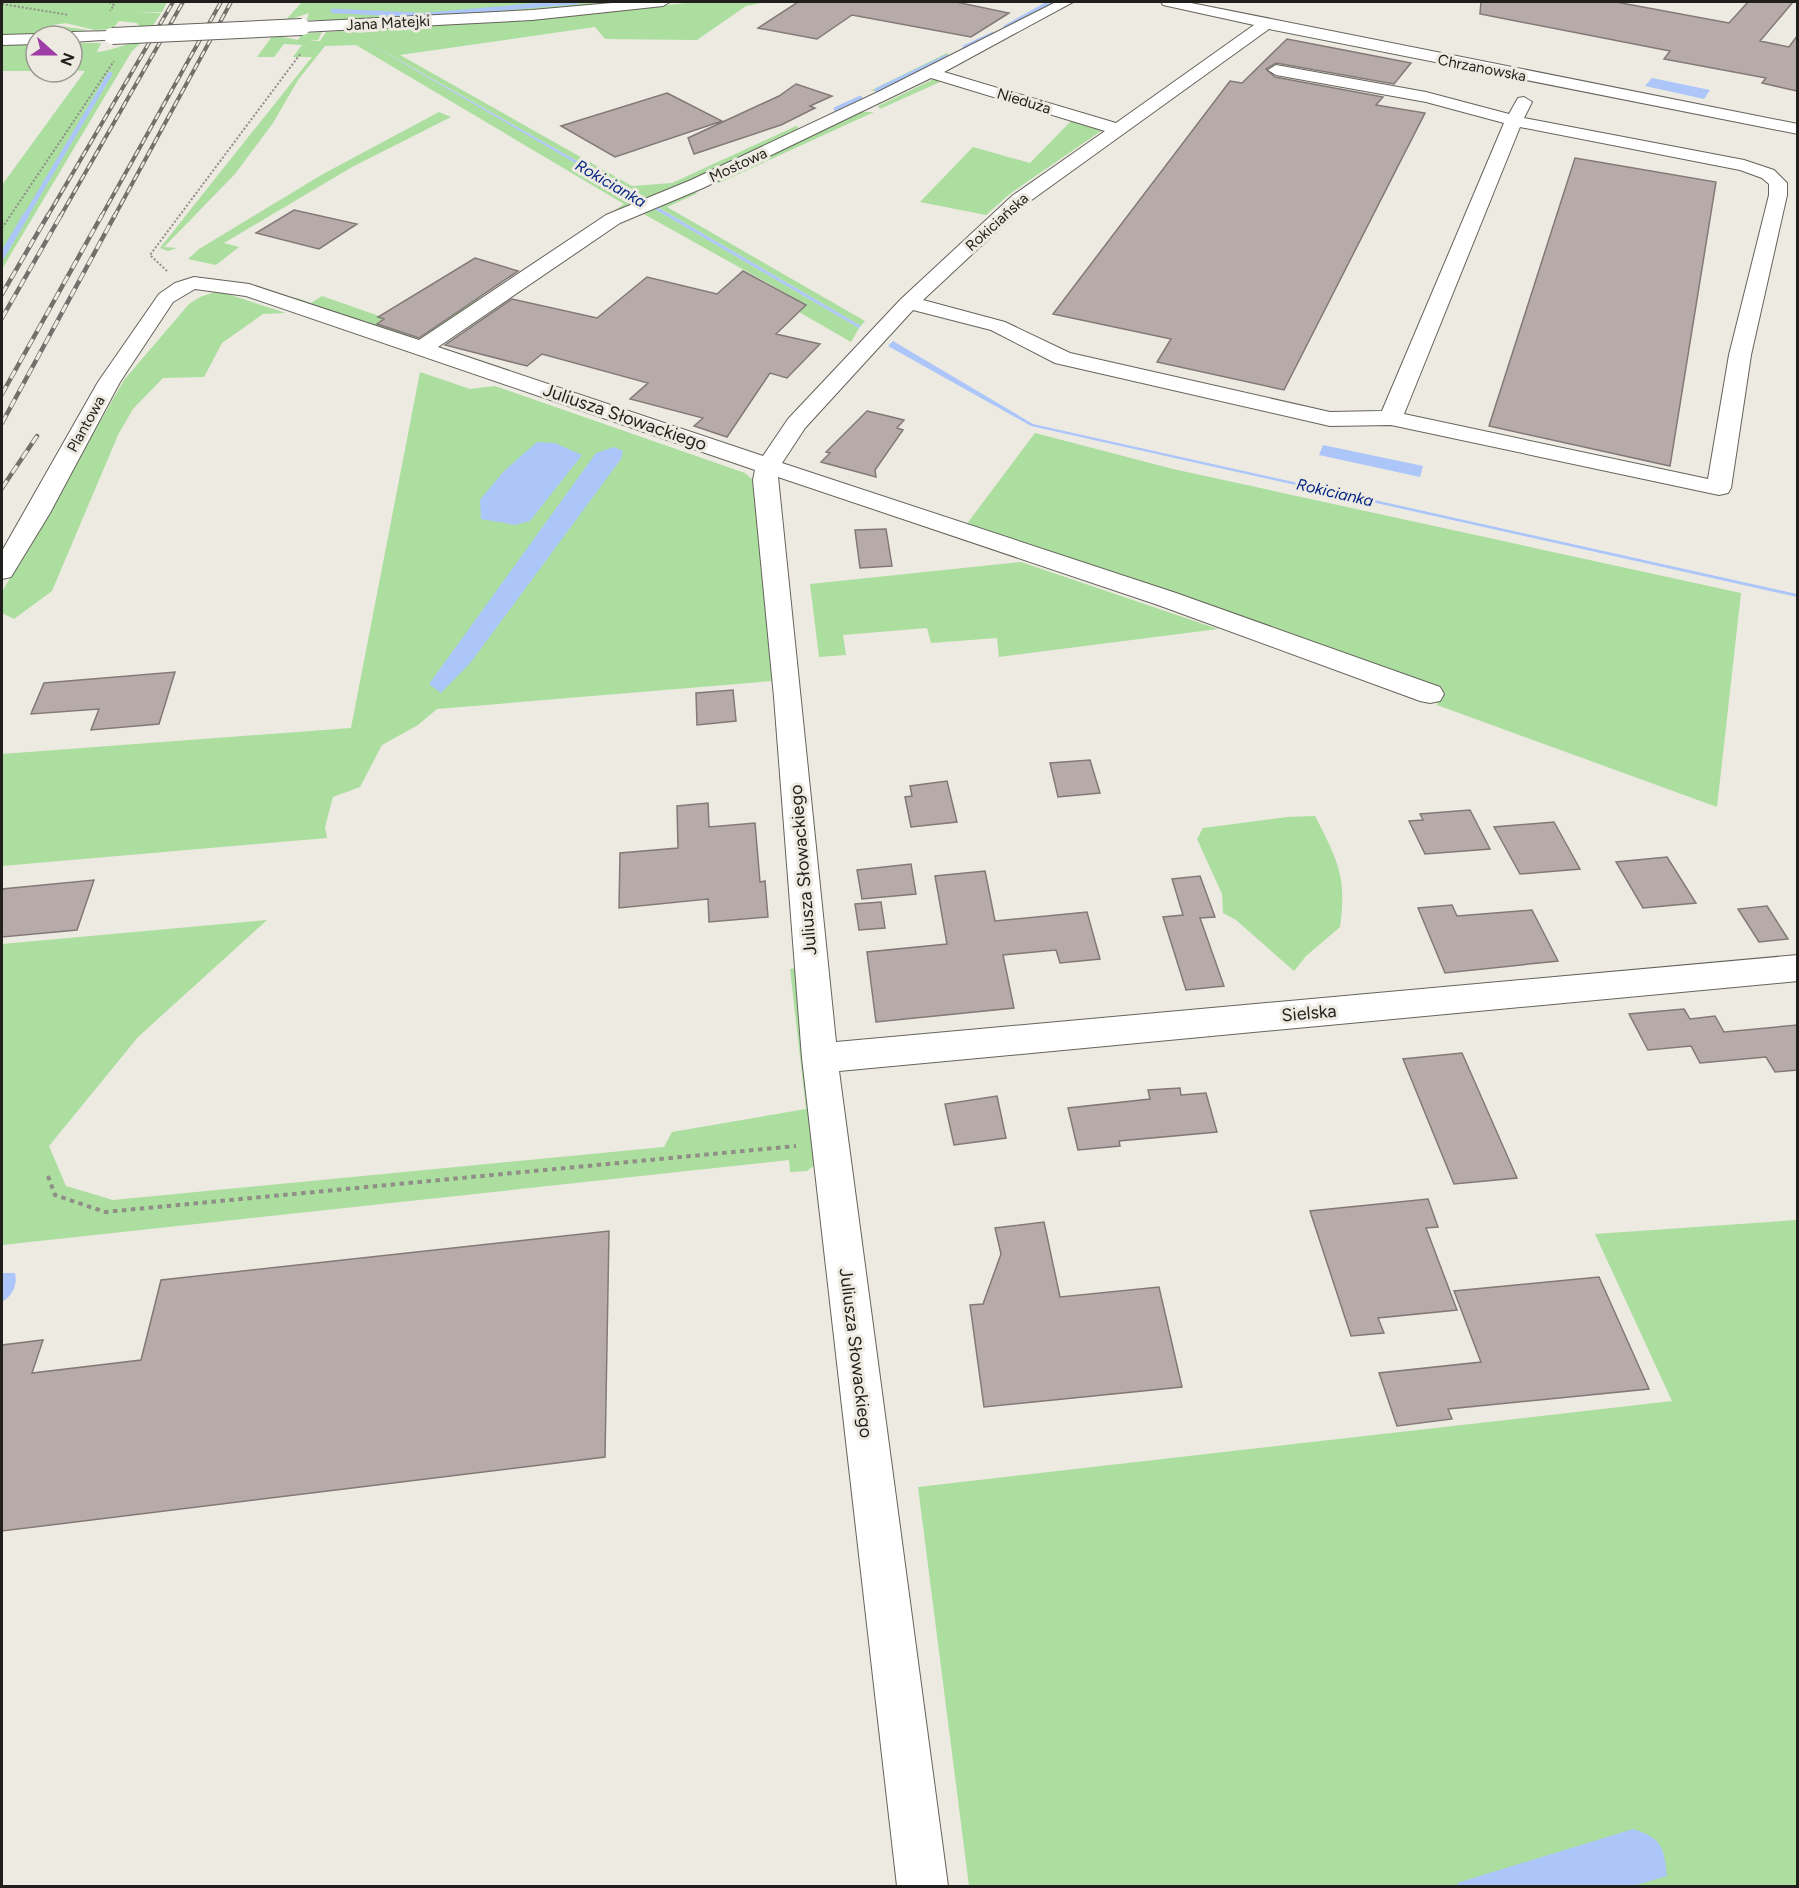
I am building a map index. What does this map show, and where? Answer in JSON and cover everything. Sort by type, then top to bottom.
[{"type":"street","name":"Jana Matejki","points":[[84,37],[532,15],[663,2]]},
{"type":"street","name":"Mostowa","points":[[422,348],[592,231],[931,73],[1066,2]]},
{"type":"street","name":"Chrzanowska","points":[[1168,2],[1266,24],[1797,129]]},
{"type":"street","name":"Rokiciańska","points":[[768,466],[796,424],[909,303],[1019,200],[1266,24]]},
{"type":"street","points":[[2,40],[24,39]]},
{"type":"street","points":[[1391,418],[1514,121],[1532,86],[1555,62]]},
{"type":"street","points":[[909,303],[998,326],[1063,358],[1330,419],[1391,418],[1719,488],[1740,355],[1778,195],[1778,183],[1768,174],[1744,165],[1514,121],[1477,108],[1276,70]]},
{"type":"street","name":"Nieduża","points":[[931,73],[1117,129]]},
{"type":"street","name":"Juliusza Słowackiego","points":[[182,287],[194,283],[249,290],[768,466],[765,480],[788,697],[820,1058],[922,1887]]},
{"type":"street","name":"Plantowa","points":[[2,571],[38,513],[109,382],[166,298],[182,287]]},
{"type":"street","points":[[768,466],[1167,599],[1430,694]]},
{"type":"street","name":"Sielska","points":[[820,1058],[1797,968]]},
{"type":"path","points":[[109,2],[114,5],[110,10]]},
{"type":"path","points":[[2,4],[74,18],[64,19]]},
{"type":"path","points":[[182,287],[150,255],[303,50]]},
{"type":"path","points":[[2,228],[103,73],[116,59]]},
{"type":"path","points":[[48,1176],[55,1195],[105,1212],[830,1142]]},
{"type":"green space","points":[[2,2],[167,2],[162,12],[134,13],[161,13],[152,27],[140,27],[137,23],[119,21],[112,29],[95,30],[84,27],[84,24],[24,24],[24,34],[2,36]]},
{"type":"green space","points":[[302,2],[623,2],[505,13],[386,19],[307,20],[309,13],[285,21]]},
{"type":"green space","points":[[697,2],[766,2],[746,6],[697,40],[605,39],[595,27],[400,55],[632,186],[672,183],[796,126],[802,130],[648,201],[362,39],[643,202],[591,226],[624,204],[356,45],[325,46],[298,80],[273,123],[235,174],[164,247],[177,248],[168,251],[160,248],[312,57],[293,57],[302,45],[284,44],[274,57],[257,57],[273,35],[298,40],[302,34],[322,32],[318,40],[308,41],[320,41],[326,32],[524,20]]},
{"type":"green space","points":[[143,41],[132,51],[2,269],[2,185],[76,84],[84,84],[84,43],[101,43],[97,52]]},
{"type":"green space","points":[[24,44],[24,71],[2,71],[2,45]]},
{"type":"green space","points":[[947,53],[949,55],[945,61],[883,90],[870,91]]},
{"type":"green space","points":[[936,78],[940,82],[880,109],[878,106]]},
{"type":"green space","points":[[439,112],[451,117],[352,167],[224,243],[239,247],[216,265],[188,259],[199,249],[323,174]]},
{"type":"green space","points":[[862,112],[874,112],[719,183],[715,181]]},
{"type":"green space","points":[[1073,119],[1104,129],[1011,193],[986,215],[920,202],[973,147],[1030,163]]},
{"type":"green space","points":[[692,192],[698,193],[667,207],[865,321],[861,326],[656,206]]},
{"type":"green space","points":[[653,208],[859,328],[851,342],[799,312],[805,304],[642,213]]},
{"type":"green space","points":[[218,291],[286,313],[263,314],[222,343],[204,377],[163,378],[133,409],[118,435],[52,591],[14,619],[2,613],[2,592],[124,380],[189,304],[200,297]]},
{"type":"green space","points":[[322,296],[422,331],[476,298],[484,300],[436,330],[403,337],[296,301],[297,298],[311,303]]},
{"type":"green space","points":[[420,372],[470,389],[495,386],[745,473],[754,481],[772,681],[437,709],[418,725],[382,745],[360,787],[333,797],[325,827],[327,838],[2,866],[2,754],[351,728]]},
{"type":"green space","points":[[1035,433],[1173,469],[1741,593],[1717,807],[1437,705],[1442,689],[966,525]]},
{"type":"green space","points":[[1021,562],[1218,629],[999,657],[997,638],[931,643],[927,628],[843,635],[846,655],[819,657],[810,584]]},
{"type":"green space","points":[[1315,816],[1339,869],[1342,894],[1340,927],[1306,956],[1294,971],[1236,920],[1223,913],[1222,894],[1197,839],[1203,828],[1287,817]]},
{"type":"green space","points":[[267,920],[138,1037],[49,1146],[66,1186],[113,1200],[664,1147],[672,1132],[806,1109],[790,969],[802,967],[820,1161],[807,1171],[790,1172],[789,1160],[2,1245],[2,944]]},
{"type":"green space","points":[[1797,1220],[1797,1886],[969,1886],[918,1487],[1672,1401],[1595,1234]]},
{"type":"water","name":"Rokicianka","points":[[361,39],[648,201],[643,202]]},
{"type":"water","points":[[1652,78],[1710,90],[1704,99],[1645,86]]},
{"type":"water","points":[[656,206],[861,326],[859,328],[653,208]]},
{"type":"water","name":"Rokicianka","points":[[893,341],[1033,424],[1797,594],[1797,597],[1031,426],[888,346]]},
{"type":"water","points":[[537,442],[555,443],[582,455],[530,521],[515,525],[481,519],[480,500],[503,472]]},
{"type":"water","points":[[1323,445],[1423,466],[1420,477],[1319,455]]},
{"type":"water","points":[[614,447],[623,451],[621,459],[471,662],[441,693],[429,684],[596,453]]},
{"type":"water","points":[[2,1273],[15,1273],[16,1282],[9,1297],[2,1302]]},
{"type":"water","points":[[1633,1829],[1650,1836],[1660,1845],[1667,1876],[1633,1886],[1458,1886],[1457,1883]]},
{"type":"building","points":[[798,2],[956,2],[1009,13],[971,37],[852,15],[817,39],[758,28]]},
{"type":"building","points":[[1481,2],[1616,2],[1729,23],[1748,2],[1793,2],[1760,41],[1789,47],[1797,36],[1797,91],[1762,83],[1766,78],[1664,59],[1670,51],[1480,14]]},
{"type":"building","points":[[1287,39],[1411,63],[1394,84],[1276,63],[1266,69],[1275,77],[1383,97],[1376,105],[1425,113],[1284,390],[1157,362],[1171,339],[1053,314],[1230,81],[1242,83]]},
{"type":"building","points":[[796,84],[832,96],[810,106],[815,108],[781,125],[694,154],[688,138],[779,96]]},
{"type":"building","points":[[667,93],[722,121],[615,157],[561,126]]},
{"type":"building","points":[[1575,158],[1716,182],[1670,466],[1489,426]]},
{"type":"building","points":[[294,210],[357,224],[319,249],[256,233]]},
{"type":"building","points":[[475,258],[518,271],[419,338],[377,324],[384,319],[378,317]]},
{"type":"building","points":[[743,271],[806,305],[776,334],[820,344],[787,378],[770,373],[727,437],[694,426],[703,418],[630,399],[648,383],[542,354],[527,366],[445,345],[512,299],[597,318],[647,277],[717,294]]},
{"type":"building","points":[[867,411],[904,420],[897,428],[903,430],[875,470],[876,477],[821,462],[830,453],[826,452]]},
{"type":"building","points":[[886,529],[892,566],[860,568],[855,530]]},
{"type":"building","points":[[175,672],[159,724],[91,730],[99,709],[31,714],[44,683]]},
{"type":"building","points":[[733,690],[736,721],[697,725],[696,693]]},
{"type":"building","points":[[1090,760],[1100,793],[1058,797],[1050,763]]},
{"type":"building","points":[[947,781],[957,822],[911,827],[905,797],[912,796],[910,786]]},
{"type":"building","points":[[708,803],[709,827],[755,823],[760,882],[765,881],[768,917],[709,922],[708,899],[619,908],[620,853],[678,848],[677,806]]},
{"type":"building","points":[[1470,810],[1490,849],[1425,854],[1409,821],[1423,820],[1420,814]]},
{"type":"building","points":[[1554,822],[1580,869],[1520,874],[1494,827]]},
{"type":"building","points":[[1667,857],[1696,903],[1643,908],[1616,862]]},
{"type":"building","points":[[911,864],[916,894],[862,899],[857,870]]},
{"type":"building","points":[[985,871],[995,921],[1087,912],[1100,959],[1060,963],[1056,950],[1003,955],[1014,1008],[876,1022],[867,952],[947,944],[935,876]]},
{"type":"building","points":[[1200,876],[1215,917],[1200,918],[1224,986],[1186,990],[1163,917],[1183,915],[1172,879]]},
{"type":"building","points":[[94,880],[77,930],[2,937],[2,889]]},
{"type":"building","points":[[881,902],[885,928],[859,930],[855,904]]},
{"type":"building","points":[[1452,905],[1457,916],[1532,910],[1558,961],[1445,973],[1418,908]]},
{"type":"building","points":[[1767,906],[1788,939],[1759,942],[1738,909]]},
{"type":"building","points":[[1684,1009],[1690,1019],[1715,1016],[1724,1032],[1797,1025],[1797,1070],[1775,1072],[1766,1057],[1700,1063],[1691,1046],[1648,1050],[1629,1014]]},
{"type":"building","points":[[1462,1053],[1517,1178],[1454,1184],[1403,1059]]},
{"type":"building","points":[[1180,1088],[1181,1095],[1206,1093],[1217,1132],[1119,1141],[1120,1146],[1078,1150],[1068,1108],[1150,1099],[1148,1090]]},
{"type":"building","points":[[997,1096],[1006,1138],[954,1145],[945,1104]]},
{"type":"building","points":[[1428,1199],[1438,1227],[1426,1228],[1457,1310],[1378,1318],[1384,1333],[1351,1336],[1310,1211]]},
{"type":"building","points":[[1044,1222],[1060,1297],[1159,1287],[1182,1387],[984,1407],[970,1305],[983,1304],[1001,1254],[995,1228]]},
{"type":"building","points":[[609,1231],[605,1457],[2,1531],[2,1345],[43,1340],[32,1373],[141,1360],[161,1280]]},
{"type":"building","points":[[1599,1277],[1649,1389],[1448,1409],[1452,1419],[1397,1426],[1379,1373],[1481,1362],[1454,1291]]},
{"type":"waterway","points":[[333,11],[424,15],[577,2]]},
{"type":"waterway","points":[[1006,27],[1051,2]]},
{"type":"waterway","points":[[965,47],[993,34]]},
{"type":"waterway","points":[[877,90],[946,57]]},
{"type":"waterway","points":[[25,217],[110,74]]},
{"type":"waterway","points":[[836,109],[860,98]]},
{"type":"waterway","points":[[2,256],[26,215]]},
{"type":"railway","points":[[47,217],[173,2]]},
{"type":"railway","points":[[60,217],[183,2]]},
{"type":"railway","points":[[101,217],[221,2]]},
{"type":"railway","points":[[114,217],[231,2]]},
{"type":"railway","points":[[2,294],[48,215]]},
{"type":"railway","points":[[2,318],[61,215]]},
{"type":"railway","points":[[2,394],[102,215]]},
{"type":"railway","points":[[2,423],[115,215]]},
{"type":"railway","points":[[2,488],[37,436]]}]
